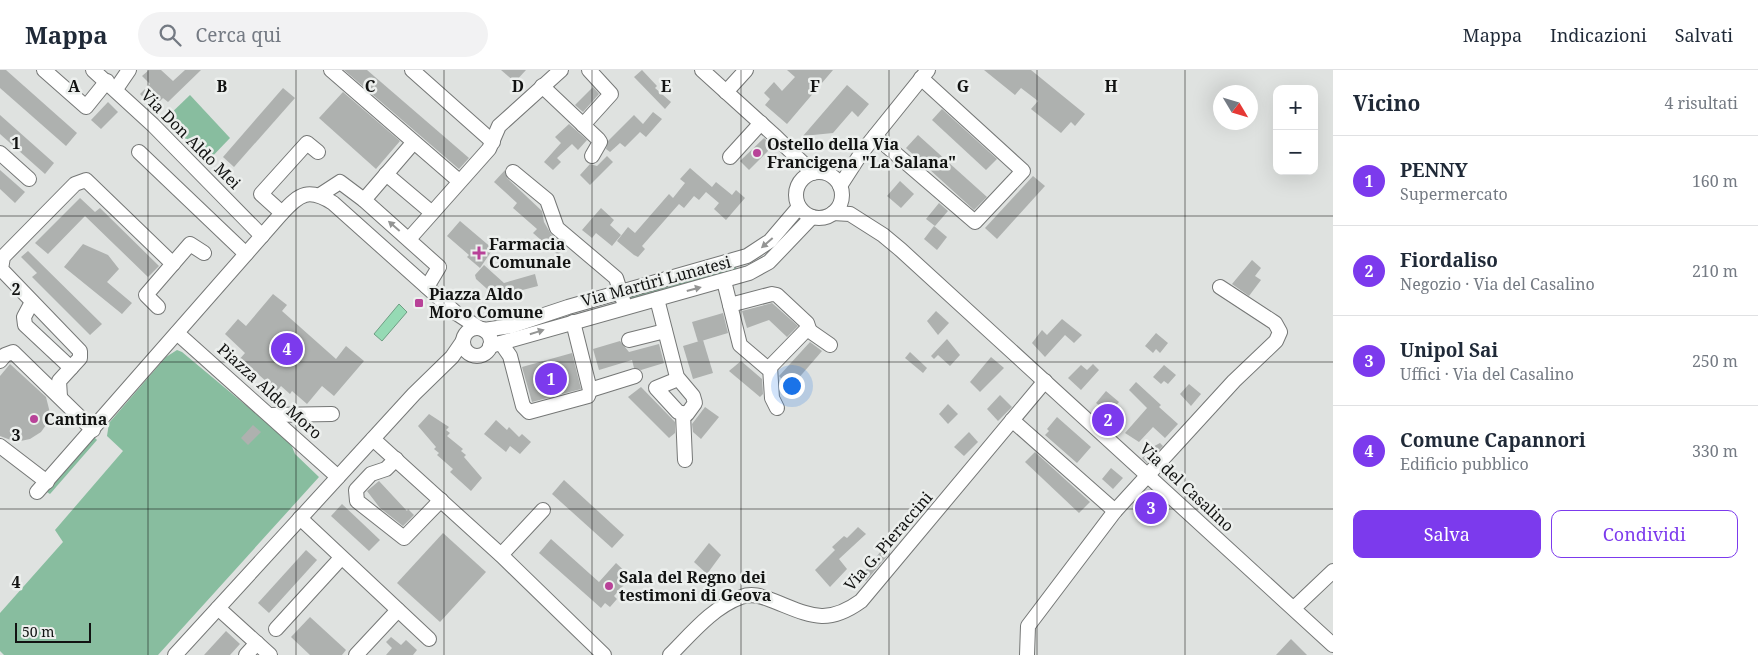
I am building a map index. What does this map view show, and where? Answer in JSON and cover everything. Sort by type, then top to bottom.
[{"type":"street","points":[[44,70],[86,107],[129,70]]},
{"type":"street","name":"Via Don Aldo Mei","points":[[93,70],[112,85],[262,236]]},
{"type":"street","points":[[331,70],[459,181]]},
{"type":"street","points":[[412,70],[493,142]]},
{"type":"street","points":[[409,239],[493,142],[499,126],[562,70]]},
{"type":"street","points":[[583,125],[611,94],[588,70]]},
{"type":"street","points":[[702,70],[794,153],[813,173]]},
{"type":"street","points":[[726,92],[746,70]]},
{"type":"street","points":[[794,153],[800,172],[796,196],[799,207],[812,217],[823,218],[833,214],[841,201],[840,186],[862,152],[924,74],[1023,171],[975,222],[875,136]]},
{"type":"street","points":[[542,86],[600,142],[592,156]]},
{"type":"street","points":[[730,157],[761,123]]},
{"type":"street","points":[[282,213],[261,194],[307,143],[318,152]]},
{"type":"street","points":[[364,200],[413,143]]},
{"type":"street","points":[[139,152],[246,254]]},
{"type":"street","points":[[799,184],[813,173],[828,174],[862,152]]},
{"type":"street","points":[[0,153],[29,178]]},
{"type":"street","points":[[513,172],[547,200],[557,228],[616,278],[625,308]]},
{"type":"street","points":[[386,174],[431,212]]},
{"type":"street","points":[[828,174],[840,186]]},
{"type":"street","points":[[60,397],[59,381],[80,358],[80,351],[1,269],[1,261],[68,190],[86,180],[173,264]]},
{"type":"street","points":[[320,195],[340,182],[364,200],[439,267],[427,287]]},
{"type":"street","points":[[0,446],[42,487],[282,213],[302,195],[311,193],[320,195],[333,203],[456,313],[481,329],[510,356],[524,413],[588,396],[590,390],[573,322]]},
{"type":"street","name":"Via del Casalino","points":[[841,201],[869,219],[882,235]]},
{"type":"street","name":"Via Martiri Lunatesi","points":[[175,655],[373,439],[444,366],[470,330],[511,326],[568,307],[747,256],[770,241],[799,207]]},
{"type":"street","name":"Via del Casalino","points":[[833,214],[850,214],[882,235],[1148,474],[1333,645]]},
{"type":"street","name":"Via Martiri Lunatesi","points":[[444,366],[453,360],[485,354],[496,345],[752,272],[778,255],[812,217]]},
{"type":"street","points":[[158,307],[146,295],[190,244],[204,253]]},
{"type":"street","points":[[747,256],[752,272]]},
{"type":"street","points":[[724,281],[740,345],[767,368],[770,367]]},
{"type":"street","points":[[1027,655],[1028,626],[1115,511],[1234,381],[1276,341],[1280,332],[1274,323],[1220,287]]},
{"type":"street","points":[[730,305],[772,294],[777,295],[807,323],[809,329],[830,345]]},
{"type":"street","points":[[657,299],[678,379],[693,396],[695,403],[687,414],[683,414]]},
{"type":"street","points":[[32,302],[24,316],[25,325],[71,368]]},
{"type":"street","points":[[456,313],[461,321],[465,349],[472,355]]},
{"type":"street","points":[[777,408],[772,398],[770,367],[804,331],[809,329]]},
{"type":"street","points":[[629,340],[665,331]]},
{"type":"street","name":"Piazza Aldo Moro","points":[[177,333],[338,477]]},
{"type":"street","points":[[0,361],[13,352],[93,430]]},
{"type":"street","points":[[590,390],[635,376]]},
{"type":"street","points":[[678,379],[656,388],[683,414],[685,460]]},
{"type":"street","name":"Via G. Pieraccini","points":[[670,655],[720,607],[743,596],[757,594],[816,618],[848,610],[855,606],[1045,381]]},
{"type":"street","points":[[270,415],[332,414]]},
{"type":"street","points":[[1012,420],[1115,511]]},
{"type":"street","points":[[373,439],[501,555],[604,655]]},
{"type":"street","points":[[396,459],[386,469],[372,474],[356,490],[357,501],[401,538],[404,538],[441,500]]},
{"type":"street","points":[[501,555],[543,510]]},
{"type":"street","points":[[300,518],[429,639]]},
{"type":"street","points":[[276,629],[341,558]]},
{"type":"street","points":[[1294,608],[1333,571]]},
{"type":"street","points":[[218,608],[270,655]]},
{"type":"street","points":[[356,655],[398,610]]},
{"type":"street","points":[[246,655],[257,642]]},
{"type":"shaded area","points":[[190,95],[230,138],[206,163],[164,120]]},
{"type":"shaded area","points":[[736,267],[737,271],[631,300],[630,296]]},
{"type":"shaded area","points":[[399,304],[407,312],[382,341],[374,334]]},
{"type":"shaded area","points":[[177,350],[182,352],[290,442],[295,454],[319,477],[158,655],[4,655],[0,651],[0,613],[63,542],[55,530],[123,451],[107,436],[109,423],[166,357]]},
{"type":"shaded area","points":[[94,437],[97,440],[50,494],[47,492]]},
{"type":"building","points":[[0,70],[6,70],[77,133],[66,146],[0,88]]},
{"type":"building","points":[[149,70],[161,70],[173,81],[185,70],[201,70],[168,102],[163,98],[153,108],[140,94],[150,84],[142,76]]},
{"type":"building","points":[[344,70],[367,70],[469,158],[459,169]]},
{"type":"building","points":[[501,70],[526,70],[515,82]]},
{"type":"building","points":[[642,70],[657,86],[655,88],[671,102],[665,109],[634,77]]},
{"type":"building","points":[[787,70],[833,70],[787,124],[765,105],[770,99],[764,93],[774,82],[782,91],[795,77]]},
{"type":"building","points":[[984,70],[1031,70],[1085,114],[1075,126],[1071,122],[1061,133],[1031,109],[1038,101],[1021,88],[1015,95]]},
{"type":"building","points":[[847,85],[869,104],[858,117],[852,111],[833,133],[803,136]]},
{"type":"building","points":[[593,87],[599,94],[583,112],[575,105]]},
{"type":"building","points":[[283,88],[295,98],[234,167],[223,157]]},
{"type":"building","points":[[343,92],[400,141],[376,169],[319,118]]},
{"type":"building","points":[[108,102],[118,112],[101,129],[91,120]]},
{"type":"building","points":[[942,109],[997,159],[986,170],[932,120]]},
{"type":"building","points":[[653,112],[662,119],[646,137],[640,132],[625,147],[620,143],[610,152],[606,149],[608,141],[634,115],[643,124]]},
{"type":"building","points":[[0,115],[54,163],[45,174],[0,134]]},
{"type":"building","points":[[569,124],[587,140],[578,150],[572,144],[557,158],[561,162],[553,170],[544,162],[561,143],[555,137]]},
{"type":"building","points":[[918,135],[987,197],[974,210],[906,148]]},
{"type":"building","points":[[764,138],[773,146],[749,170],[740,161]]},
{"type":"building","points":[[607,156],[613,162],[590,185],[580,175],[590,164],[597,166]]},
{"type":"building","points":[[690,168],[712,187],[716,182],[732,195],[736,190],[745,198],[726,220],[714,209],[719,203],[706,192],[699,200],[694,196],[684,208],[679,204],[642,246],[645,249],[638,257],[634,255],[617,241],[628,227],[635,233],[669,194],[673,198],[685,183],[680,179]]},
{"type":"building","points":[[0,170],[25,192],[15,203],[0,189]]},
{"type":"building","points":[[505,170],[507,178],[542,211],[544,222],[551,234],[565,247],[558,255],[533,233],[537,229],[513,208],[517,203],[494,182]]},
{"type":"building","points":[[1033,176],[1045,186],[997,239],[985,228]]},
{"type":"building","points":[[900,181],[914,194],[901,208],[887,196]]},
{"type":"building","points":[[80,198],[95,212],[100,208],[159,266],[148,277],[85,216],[48,254],[35,243]]},
{"type":"building","points":[[939,203],[948,211],[935,226],[926,219]]},
{"type":"building","points":[[601,208],[614,220],[610,225],[621,235],[612,246],[596,233],[592,238],[582,230]]},
{"type":"building","points":[[460,221],[493,249],[480,268],[467,257],[469,255],[447,236]]},
{"type":"building","points":[[934,226],[947,237],[937,250],[924,239]]},
{"type":"building","points":[[83,244],[108,255],[119,269],[107,282],[132,303],[122,314],[64,267]]},
{"type":"building","points":[[28,251],[102,324],[90,335],[32,277],[37,273],[21,257]]},
{"type":"building","points":[[1252,260],[1261,268],[1255,276],[1261,280],[1249,296],[1232,284]]},
{"type":"building","points":[[484,265],[504,283],[535,274],[538,286],[496,297],[476,279],[475,275]]},
{"type":"building","points":[[273,294],[287,305],[282,311],[336,359],[346,346],[364,361],[334,396],[322,386],[307,404],[292,391],[290,394],[281,386],[277,391],[249,366],[246,370],[237,362],[245,353],[225,334],[238,319],[246,326]]},
{"type":"building","points":[[772,303],[798,326],[787,337],[769,320],[747,328],[742,311]]},
{"type":"building","points":[[936,311],[949,323],[938,335],[927,321]]},
{"type":"building","points":[[723,313],[728,333],[698,342],[692,322]]},
{"type":"building","points":[[1062,319],[1082,335],[1074,343],[1065,335],[1045,357],[1032,343],[1042,330],[1047,335]]},
{"type":"building","points":[[1156,333],[1168,343],[1160,353],[1156,349],[1153,353],[1145,346]]},
{"type":"building","points":[[947,339],[960,355],[950,366],[938,355],[934,359],[931,356]]},
{"type":"building","points":[[703,340],[713,373],[693,379],[683,346]]},
{"type":"building","points":[[620,341],[629,352],[659,344],[664,363],[641,370],[634,368],[632,360],[599,370],[593,349]]},
{"type":"building","points":[[810,342],[822,351],[790,388],[779,376]]},
{"type":"building","points":[[910,352],[927,368],[923,373],[905,358]]},
{"type":"building","points":[[572,353],[581,389],[532,402],[522,367]]},
{"type":"building","points":[[991,357],[1004,368],[980,392],[970,382]]},
{"type":"building","points":[[741,361],[762,379],[763,394],[760,397],[729,371]]},
{"type":"building","points":[[10,364],[46,397],[50,413],[46,425],[41,432],[30,439],[16,442],[0,436],[0,376]]},
{"type":"building","points":[[1093,364],[1099,370],[1081,390],[1068,378],[1081,365],[1087,370]]},
{"type":"building","points":[[1164,365],[1176,375],[1168,384],[1164,381],[1161,384],[1153,377]]},
{"type":"building","points":[[1136,382],[1178,424],[1165,438],[1153,427],[1139,442],[1125,433],[1147,408],[1129,390]]},
{"type":"building","points":[[1189,384],[1201,394],[1191,406],[1180,394]]},
{"type":"building","points":[[641,387],[675,422],[675,433],[669,438],[628,397]]},
{"type":"building","points":[[1106,391],[1119,402],[1107,416],[1101,411],[1103,408],[1096,403]]},
{"type":"building","points":[[1000,395],[1012,407],[998,421],[987,409]]},
{"type":"building","points":[[948,404],[958,414],[948,424],[939,414]]},
{"type":"building","points":[[705,407],[719,417],[701,439],[693,432],[692,424]]},
{"type":"building","points":[[429,414],[449,427],[446,430],[450,433],[447,436],[463,449],[461,451],[466,455],[464,457],[482,478],[471,491],[450,472],[453,469],[437,455],[439,453],[434,449],[436,447],[418,426]]},
{"type":"building","points":[[1057,417],[1091,447],[1077,463],[1045,435],[1049,431],[1047,429]]},
{"type":"building","points":[[496,420],[507,430],[509,427],[519,437],[522,434],[531,442],[520,454],[510,446],[506,452],[484,434]]},
{"type":"building","points":[[253,425],[261,432],[248,445],[241,438]]},
{"type":"building","points":[[969,432],[978,442],[964,456],[954,447]]},
{"type":"building","points":[[1160,443],[1163,446],[1147,463],[1142,458],[1149,451],[1147,450]]},
{"type":"building","points":[[1035,452],[1090,502],[1079,513],[1025,462]]},
{"type":"building","points":[[1111,468],[1123,478],[1113,489],[1102,479]]},
{"type":"building","points":[[564,480],[624,535],[612,548],[552,494]]},
{"type":"building","points":[[379,481],[407,511],[408,509],[414,515],[403,526],[380,508],[367,491]]},
{"type":"building","points":[[1144,495],[1161,509],[1160,511],[1164,514],[1157,521],[1137,503]]},
{"type":"building","points":[[342,504],[380,540],[369,551],[331,516]]},
{"type":"building","points":[[858,527],[866,534],[839,559],[847,569],[830,587],[815,570],[835,550],[832,547],[844,536],[847,538]]},
{"type":"building","points":[[443,533],[486,572],[440,622],[397,583]]},
{"type":"building","points":[[551,539],[599,582],[616,563],[631,577],[614,596],[617,599],[610,607],[605,603],[601,608],[539,553]]},
{"type":"building","points":[[709,543],[721,555],[707,574],[694,562]]},
{"type":"building","points":[[306,550],[317,560],[269,613],[258,603]]},
{"type":"building","points":[[881,551],[887,556],[866,581],[861,576]]},
{"type":"building","points":[[310,617],[346,650],[342,655],[310,655],[291,637]]},
{"type":"building","points":[[226,631],[240,644],[230,655],[204,655]]},
{"type":"building","points":[[391,637],[401,645],[406,640],[417,650],[413,655],[386,655],[392,648],[386,642]]},
{"type":"building","points":[[1291,639],[1307,655],[1276,655]]},
{"type":"place","name":"Ostello della Via Francigena \"La Salana\"","points":[[757,153]]},
{"type":"place","name":"Farmacia Comunale","points":[[479,253]]},
{"type":"place","name":"Piazza Aldo Moro Comune","points":[[419,303]]},
{"type":"place","name":"Comune Capannori","points":[[287,349]]},
{"type":"place","name":"PENNY","points":[[551,379]]},
{"type":"place","name":"Cantina","points":[[34,419]]},
{"type":"place","name":"Fiordaliso","points":[[1108,420]]},
{"type":"place","name":"Unipol Sai","points":[[1151,508]]},
{"type":"place","name":"Sala del Regno dei testimoni di Geova","points":[[609,586]]}]
